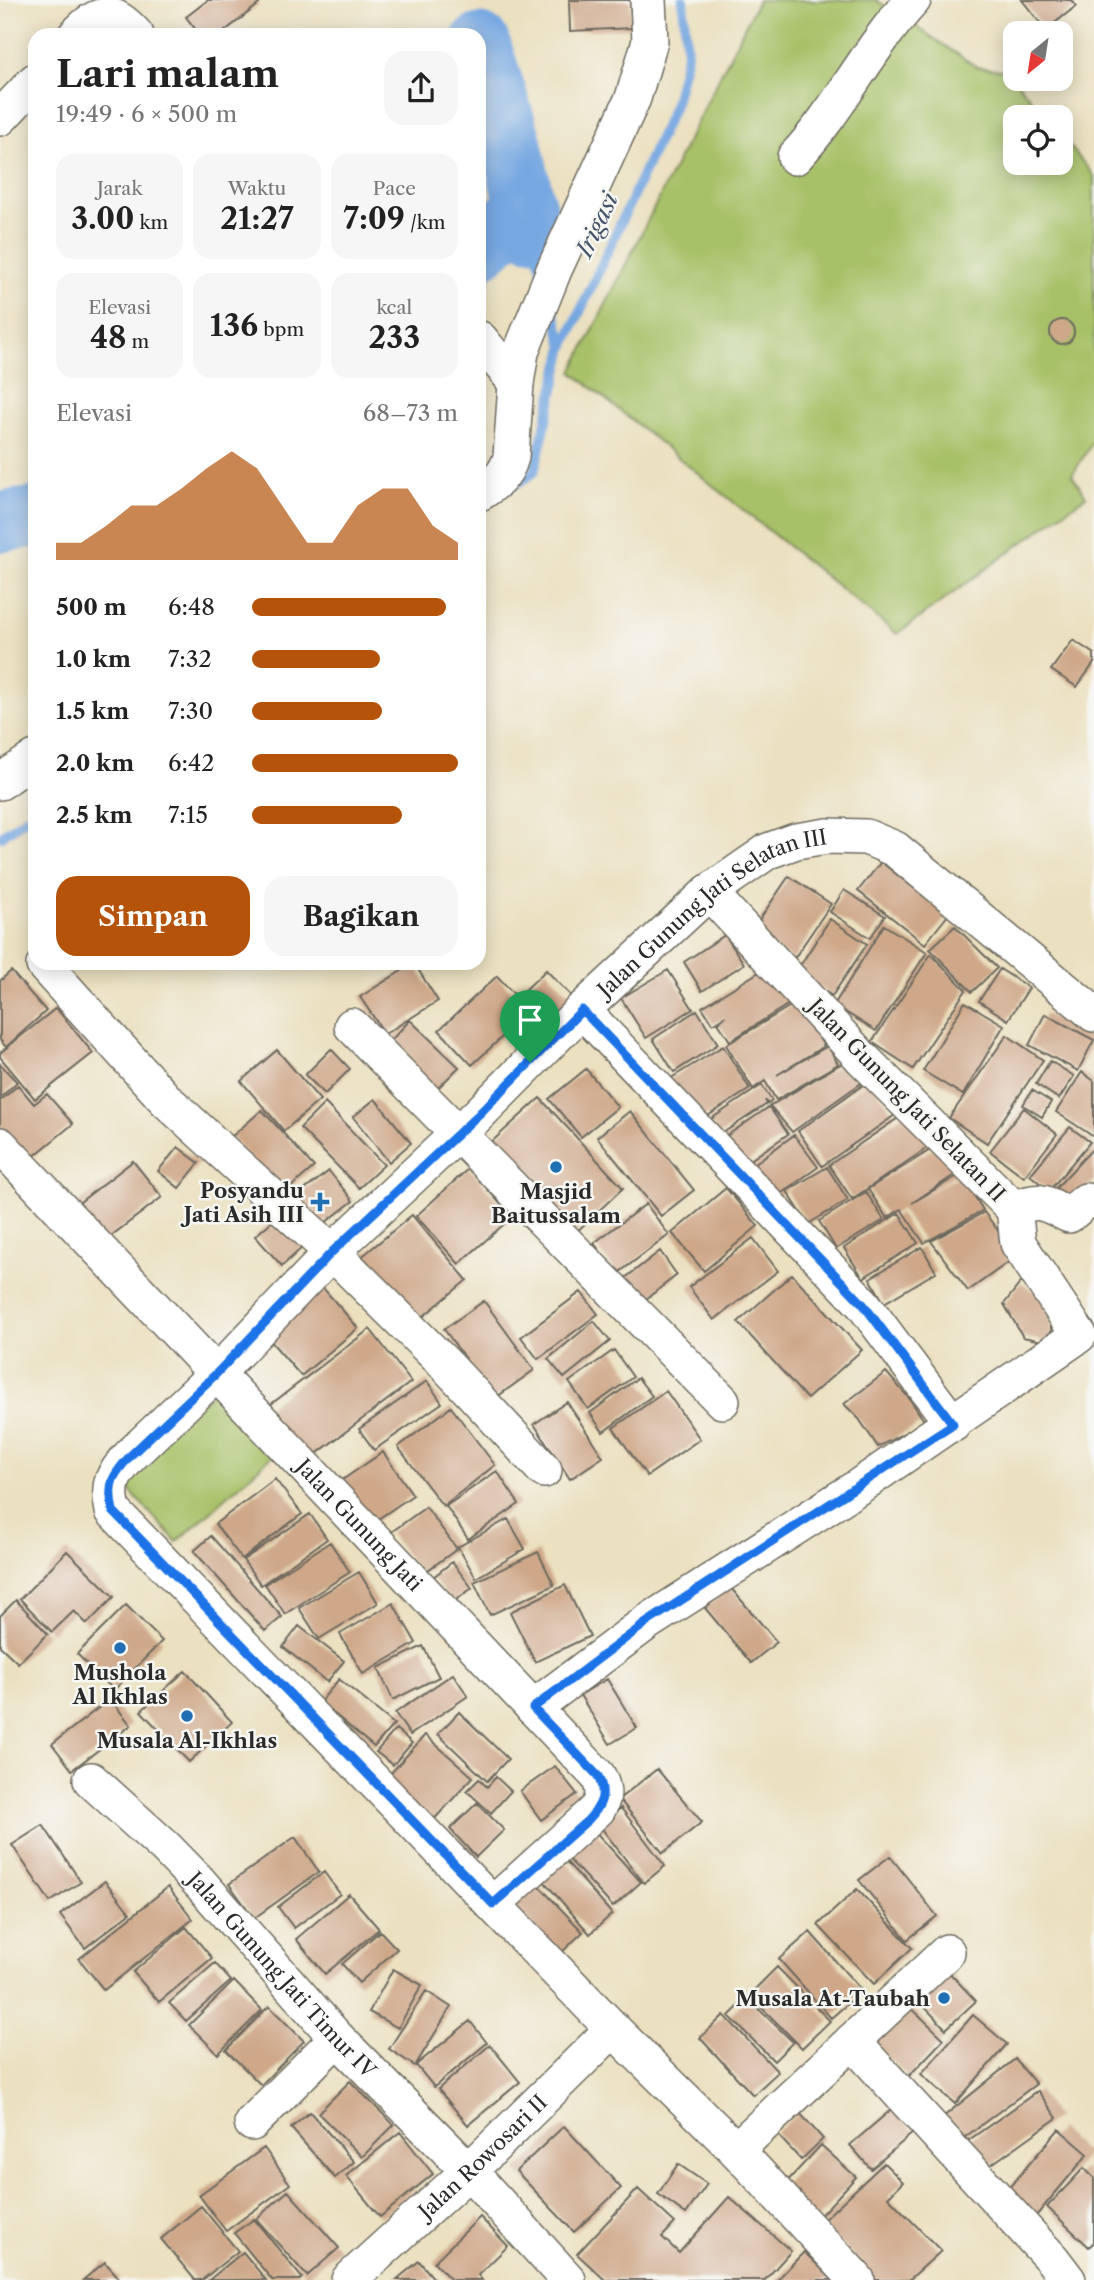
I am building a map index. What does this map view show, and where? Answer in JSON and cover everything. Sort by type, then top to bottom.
[{"type":"street","points":[[486,489],[501,479],[509,467],[521,352],[554,270],[633,98],[650,41],[648,0]]},
{"type":"street","points":[[795,158],[839,104],[897,18],[913,0]]},
{"type":"street","points":[[83,28],[94,17],[103,15],[119,18],[129,28]]},
{"type":"street","points":[[0,118],[28,88]]},
{"type":"street","points":[[486,347],[516,383]]},
{"type":"street","points":[[0,782],[28,763]]},
{"type":"street","name":"Jalan Gunung Jati Selatan III","points":[[857,2280],[736,2150],[613,2029],[113,1511],[110,1487],[118,1470],[217,1373],[332,1252],[457,1134],[582,1010],[709,892],[768,851],[796,841],[827,836],[866,837],[881,842],[911,860],[1094,1014]]},
{"type":"street","name":"Jalan Gunung Jati Selatan II","points":[[533,1708],[646,1623],[953,1424],[1087,1331],[1018,1242],[1014,1209],[861,1056],[709,892]]},
{"type":"street","points":[[49,970],[166,1100],[332,1252],[447,1366],[544,1470]]},
{"type":"street","points":[[582,1010],[863,1304],[953,1424]]},
{"type":"street","points":[[352,1026],[722,1401]]},
{"type":"street","name":"Jalan Gunung Jati","points":[[0,1145],[598,1776],[603,1796],[598,1809],[493,1904]]},
{"type":"street","points":[[1014,1209],[1031,1201],[1046,1204],[1069,1215],[1086,1200]]},
{"type":"street","name":"Jalan Gunung Jati Timur IV","points":[[91,1780],[200,1883],[337,2038],[469,2171],[568,2280]]},
{"type":"street","points":[[736,2150],[947,1952]]},
{"type":"street","name":"Jalan Rowosari II","points":[[349,2280],[469,2171],[613,2029]]},
{"type":"street","points":[[252,2123],[337,2038]]},
{"type":"street","points":[[852,2040],[1052,2259],[1068,2280]]},
{"type":"green space","points":[[758,0],[876,0],[977,67],[1003,70],[1003,91],[1025,91],[1036,105],[1003,105],[1003,175],[1073,175],[1073,150],[1094,176],[1094,440],[1072,475],[1086,496],[897,634],[572,372]]},
{"type":"green space","points":[[216,1389],[275,1453],[177,1542],[118,1478]]},
{"type":"building","points":[[208,0],[256,0],[259,4],[229,28],[195,28],[186,17]]},
{"type":"building","points":[[569,0],[630,0],[632,28],[570,31]]},
{"type":"building","points":[[1022,0],[1071,0],[1076,6],[1057,21],[1039,21]]},
{"type":"building","points":[[1062,320],[1073,327],[1074,332],[1067,343],[1062,344],[1051,337],[1050,332],[1057,321]]},
{"type":"building","points":[[1073,640],[1094,654],[1094,663],[1077,687],[1051,670]]},
{"type":"building","points":[[881,862],[948,915],[925,944],[858,891]]},
{"type":"building","points":[[789,876],[831,904],[793,960],[751,932]]},
{"type":"building","points":[[844,890],[885,916],[870,938],[830,912]]},
{"type":"building","points":[[830,919],[867,944],[832,996],[796,972]]},
{"type":"building","points":[[884,925],[927,952],[876,1031],[834,1005]]},
{"type":"building","points":[[955,926],[997,968],[972,992],[930,949]]},
{"type":"building","points":[[725,935],[744,964],[702,991],[684,962]]},
{"type":"building","points":[[931,954],[966,990],[913,1069],[872,1042]]},
{"type":"building","points":[[764,969],[792,1002],[730,1041],[718,1023],[726,1016],[713,1024],[702,1007]]},
{"type":"building","points":[[1000,969],[1029,988],[1008,1020],[979,1001]]},
{"type":"building","points":[[403,970],[418,970],[438,1001],[385,1034],[360,997]]},
{"type":"building","points":[[546,970],[573,998],[550,1022],[522,993]]},
{"type":"building","points":[[668,970],[693,1009],[646,1038],[621,998]]},
{"type":"building","points":[[11,971],[46,1011],[6,1047],[0,1040],[0,981]]},
{"type":"building","points":[[497,976],[530,1011],[472,1065],[439,1030]]},
{"type":"building","points":[[797,1002],[824,1046],[777,1075],[828,1046],[838,1064],[776,1100],[765,1081],[753,1089],[726,1045]]},
{"type":"building","points":[[965,1002],[1004,1025],[963,1095],[923,1071]]},
{"type":"building","points":[[56,1008],[93,1053],[35,1099],[0,1057],[0,1053]]},
{"type":"building","points":[[697,1010],[718,1044],[674,1072],[653,1039]]},
{"type":"building","points":[[1045,1014],[1094,1040],[1078,1071],[1029,1045]]},
{"type":"building","points":[[410,1020],[459,1067],[430,1096],[382,1050]]},
{"type":"building","points":[[1007,1035],[1043,1060],[987,1143],[949,1118]]},
{"type":"building","points":[[723,1046],[750,1089],[695,1124],[668,1080]]},
{"type":"building","points":[[331,1049],[350,1069],[325,1094],[305,1075]]},
{"type":"building","points":[[277,1050],[320,1100],[284,1131],[241,1081]]},
{"type":"building","points":[[849,1059],[864,1081],[792,1132],[770,1106]]},
{"type":"building","points":[[1050,1061],[1074,1076],[1059,1099],[1036,1084]]},
{"type":"building","points":[[0,1064],[17,1082],[0,1098]]},
{"type":"building","points":[[586,1069],[618,1107],[581,1137],[549,1099]]},
{"type":"building","points":[[1082,1072],[1094,1081],[1094,1137],[1056,1112]]},
{"type":"building","points":[[870,1080],[895,1115],[822,1166],[798,1131]]},
{"type":"building","points":[[18,1085],[34,1104],[47,1094],[73,1124],[28,1161],[0,1128],[0,1101]]},
{"type":"building","points":[[762,1085],[772,1101],[768,1104],[765,1100],[767,1104],[718,1136],[708,1121]]},
{"type":"building","points":[[1032,1090],[1051,1102],[1042,1117],[1023,1105]]},
{"type":"building","name":"Masjid Baitussalam","points":[[540,1098],[623,1188],[572,1236],[488,1145]]},
{"type":"building","points":[[375,1099],[411,1143],[389,1162],[353,1117]]},
{"type":"building","points":[[325,1103],[384,1165],[359,1188],[300,1128]]},
{"type":"building","points":[[769,1107],[788,1134],[740,1167],[722,1139]]},
{"type":"building","points":[[1024,1108],[1057,1134],[1024,1177],[990,1151]]},
{"type":"building","points":[[262,1110],[314,1167],[283,1194],[231,1137]]},
{"type":"building","points":[[910,1110],[933,1144],[852,1199],[829,1165]]},
{"type":"building","points":[[630,1111],[694,1190],[661,1216],[597,1137]]},
{"type":"building","points":[[1070,1127],[1090,1142],[1049,1191],[1030,1175]]},
{"type":"building","points":[[794,1135],[818,1167],[771,1201],[747,1169]]},
{"type":"building","points":[[938,1145],[956,1174],[912,1203],[961,1174],[983,1210],[924,1243],[901,1209],[887,1218],[868,1189]]},
{"type":"building","points":[[178,1147],[199,1163],[179,1188],[158,1171]]},
{"type":"building","points":[[1094,1147],[1094,1181],[1071,1206],[1054,1190]]},
{"type":"building","points":[[133,1161],[162,1197],[103,1242],[75,1206]]},
{"type":"building","points":[[827,1167],[848,1200],[808,1224],[787,1191]]},
{"type":"building","points":[[469,1168],[512,1217],[459,1264],[416,1216]]},
{"type":"building","name":"Posyandu Jati Asih III","points":[[329,1171],[353,1201],[312,1233],[288,1203]]},
{"type":"building","points":[[726,1188],[758,1226],[704,1271],[672,1233]]},
{"type":"building","points":[[866,1192],[884,1220],[836,1249],[819,1221]]},
{"type":"building","points":[[646,1204],[669,1235],[617,1274],[594,1243]]},
{"type":"building","points":[[984,1212],[1017,1256],[968,1291],[931,1241]]},
{"type":"building","points":[[899,1213],[918,1243],[863,1278],[844,1248]]},
{"type":"building","points":[[412,1215],[467,1280],[414,1324],[359,1259]]},
{"type":"building","points":[[278,1216],[304,1246],[282,1266],[255,1236]]},
{"type":"building","points":[[753,1238],[778,1271],[714,1320],[689,1287]]},
{"type":"building","points":[[922,1247],[936,1272],[884,1303],[870,1278]]},
{"type":"building","points":[[660,1251],[677,1275],[642,1302],[624,1279]]},
{"type":"building","points":[[792,1274],[862,1350],[807,1399],[738,1322]]},
{"type":"building","points":[[1021,1282],[1042,1297],[1051,1318],[1051,1343],[1023,1337],[1004,1304]]},
{"type":"building","points":[[323,1288],[358,1328],[301,1376],[267,1337]]},
{"type":"building","points":[[581,1292],[598,1314],[538,1359],[521,1337]]},
{"type":"building","points":[[484,1301],[534,1370],[494,1399],[444,1329]]},
{"type":"building","points":[[594,1321],[610,1341],[564,1378],[548,1359]]},
{"type":"building","points":[[370,1329],[411,1382],[307,1461],[266,1408]]},
{"type":"building","points":[[614,1350],[633,1377],[588,1409],[569,1382]]},
{"type":"building","points":[[886,1372],[909,1398],[925,1422],[878,1447],[859,1419],[844,1404]]},
{"type":"building","points":[[638,1378],[652,1396],[603,1432],[590,1413]]},
{"type":"building","points":[[427,1381],[442,1403],[374,1450],[359,1429]]},
{"type":"building","points":[[666,1391],[700,1439],[647,1476],[613,1428]]},
{"type":"building","points":[[567,1402],[603,1457],[570,1479],[534,1424]]},
{"type":"building","points":[[451,1407],[495,1465],[443,1506],[398,1447]]},
{"type":"building","points":[[383,1452],[413,1495],[368,1526],[338,1483]]},
{"type":"building","points":[[497,1471],[519,1504],[468,1539],[446,1506]]},
{"type":"building","points":[[275,1479],[302,1514],[242,1559],[215,1524]]},
{"type":"building","points":[[426,1507],[457,1549],[421,1575],[390,1533]]},
{"type":"building","points":[[310,1514],[327,1539],[261,1585],[243,1560]]},
{"type":"building","points":[[508,1519],[525,1549],[476,1578],[458,1547]]},
{"type":"building","points":[[211,1536],[282,1617],[265,1631],[194,1551]]},
{"type":"building","points":[[330,1542],[350,1572],[285,1614],[265,1584]]},
{"type":"building","points":[[67,1551],[114,1597],[87,1624],[74,1611],[52,1632],[20,1599]]},
{"type":"building","points":[[538,1552],[554,1585],[490,1615],[474,1582]]},
{"type":"building","points":[[452,1562],[472,1588],[452,1603],[432,1578]]},
{"type":"building","points":[[359,1572],[378,1603],[319,1639],[299,1608]]},
{"type":"building","points":[[565,1585],[590,1636],[535,1662],[510,1612]]},
{"type":"building","points":[[730,1587],[777,1642],[751,1663],[705,1608]]},
{"type":"building","points":[[16,1600],[48,1634],[18,1663],[0,1646],[0,1616]]},
{"type":"building","points":[[393,1603],[416,1643],[363,1674],[340,1634]]},
{"type":"building","name":"Mushola Al Ikhlas","points":[[126,1605],[162,1641],[114,1690],[77,1654]]},
{"type":"building","points":[[299,1626],[344,1661],[327,1682],[283,1647]]},
{"type":"building","points":[[423,1646],[439,1677],[393,1700],[378,1668]]},
{"type":"building","name":"Musala Al-Ikhlas","points":[[185,1671],[232,1722],[189,1762],[141,1711]]},
{"type":"building","points":[[453,1674],[468,1696],[410,1735],[395,1713]]},
{"type":"building","points":[[339,1679],[394,1724],[374,1747],[320,1702]]},
{"type":"building","points":[[607,1679],[637,1728],[610,1744],[580,1695]]},
{"type":"building","points":[[110,1699],[131,1725],[72,1770],[52,1744]]},
{"type":"building","points":[[459,1712],[508,1759],[487,1781],[438,1734]]},
{"type":"building","points":[[396,1729],[412,1743],[393,1765],[376,1752]]},
{"type":"building","points":[[425,1735],[473,1777],[429,1825],[382,1783]]},
{"type":"building","points":[[555,1766],[577,1794],[541,1820],[520,1791]]},
{"type":"building","points":[[657,1769],[702,1822],[663,1853],[619,1799]]},
{"type":"building","points":[[496,1777],[511,1791],[491,1813],[467,1791],[479,1779],[487,1787]]},
{"type":"building","points":[[477,1803],[504,1830],[476,1857],[450,1829]]},
{"type":"building","points":[[621,1808],[665,1866],[644,1883],[599,1825]]},
{"type":"building","points":[[43,1825],[81,1882],[50,1902],[12,1845]]},
{"type":"building","points":[[592,1828],[641,1882],[613,1907],[564,1854]]},
{"type":"building","points":[[295,1837],[319,1872],[254,1918],[229,1884]]},
{"type":"building","points":[[890,1856],[937,1916],[907,1940],[859,1880]]},
{"type":"building","points":[[565,1860],[612,1914],[590,1934],[542,1879]]},
{"type":"building","points":[[324,1872],[340,1894],[294,1928],[278,1907]]},
{"type":"building","points":[[105,1881],[130,1913],[85,1948],[60,1915]]},
{"type":"building","points":[[537,1884],[583,1932],[560,1954],[515,1906]]},
{"type":"building","points":[[168,1887],[193,1919],[104,1990],[79,1959]]},
{"type":"building","points":[[857,1889],[912,1948],[874,1984],[818,1925]]},
{"type":"building","points":[[349,1894],[379,1929],[325,1974],[296,1939]]},
{"type":"building","points":[[186,1927],[212,1958],[159,2002],[133,1972]]},
{"type":"building","points":[[380,1931],[397,1949],[359,1983],[342,1964]]},
{"type":"building","points":[[810,1932],[862,1991],[831,2018],[779,1959]]},
{"type":"building","points":[[215,1963],[231,1981],[186,2021],[169,2003]]},
{"type":"building","points":[[777,1967],[830,2021],[802,2048],[749,1995]]},
{"type":"building","name":"Musala At-Taubah","points":[[944,1967],[976,2001],[946,2029],[913,1995]]},
{"type":"building","points":[[393,1969],[422,1985],[398,2028],[369,2012]]},
{"type":"building","points":[[234,1981],[262,2010],[218,2054],[189,2025]]},
{"type":"building","points":[[426,1991],[451,2007],[415,2066],[389,2049]]},
{"type":"building","points":[[747,1998],[793,2042],[774,2061],[729,2016]]},
{"type":"building","points":[[905,2002],[944,2039],[908,2077],[869,2039]]},
{"type":"building","points":[[269,2006],[304,2041],[261,2085],[226,2050]]},
{"type":"building","points":[[724,2015],[778,2072],[753,2095],[700,2038]]},
{"type":"building","points":[[973,2015],[1007,2044],[955,2104],[921,2074]]},
{"type":"building","points":[[470,2021],[487,2043],[434,2087],[416,2065]]},
{"type":"building","points":[[490,2045],[520,2082],[468,2125],[438,2089]]},
{"type":"building","points":[[1015,2059],[1036,2084],[961,2140],[942,2118]]},
{"type":"building","points":[[350,2081],[394,2125],[362,2157],[318,2113]]},
{"type":"building","points":[[1038,2091],[1057,2118],[982,2171],[962,2145]]},
{"type":"building","points":[[893,2108],[914,2132],[871,2169],[850,2145]]},
{"type":"building","points":[[310,2112],[354,2162],[335,2178],[291,2128]]},
{"type":"building","points":[[799,2112],[823,2139],[801,2160],[776,2133]]},
{"type":"building","points":[[564,2126],[621,2188],[574,2232],[516,2171]]},
{"type":"building","points":[[1059,2129],[1088,2154],[1036,2216],[1006,2191]]},
{"type":"building","points":[[400,2132],[433,2174],[380,2217],[346,2176]]},
{"type":"building","points":[[821,2145],[856,2177],[817,2219],[782,2187]]},
{"type":"building","points":[[264,2148],[290,2184],[226,2231],[199,2195]]},
{"type":"building","points":[[884,2163],[903,2182],[888,2197],[941,2251],[909,2280],[874,2280],[821,2222]]},
{"type":"building","points":[[678,2164],[707,2184],[686,2214],[658,2194]]},
{"type":"building","points":[[1084,2168],[1094,2178],[1094,2242],[1089,2247],[1047,2207]]},
{"type":"building","points":[[638,2189],[675,2223],[662,2237],[679,2253],[729,2197],[791,2251],[765,2280],[605,2280],[577,2254]]},
{"type":"building","points":[[288,2191],[339,2248],[307,2276],[256,2219]]},
{"type":"building","points":[[201,2206],[238,2251],[202,2280],[195,2280],[161,2239]]},
{"type":"building","points":[[480,2217],[508,2246],[478,2275],[482,2280],[451,2280],[434,2262]]},
{"type":"building","points":[[254,2219],[302,2278],[300,2280],[272,2280],[234,2233]]},
{"type":"building","points":[[243,2252],[266,2280],[209,2280]]},
{"type":"building","points":[[804,2252],[833,2280],[777,2280]]},
{"type":"building","points":[[419,2261],[435,2280],[396,2280]]},
{"type":"building","points":[[105,2262],[121,2280],[83,2280]]},
{"type":"waterway","name":"Irigasi","points":[[508,489],[534,472],[564,347],[674,106],[687,54],[683,0]]},
{"type":"waterway","points":[[486,63],[511,141],[530,229]]},
{"type":"waterway","points":[[486,243],[526,207]]},
{"type":"waterway","name":"Irigasi","points":[[530,229],[543,273]]},
{"type":"waterway","name":"Irigasi","points":[[551,302],[564,347]]},
{"type":"waterway","points":[[0,522],[28,518]]},
{"type":"waterway","points":[[0,837],[28,817]]},
{"type":"place","name":"Masjid Baitussalam","points":[[556,1167]]},
{"type":"place","name":"Posyandu Jati Asih III","points":[[320,1202]]},
{"type":"place","name":"Mushola Al Ikhlas","points":[[120,1648]]},
{"type":"place","name":"Musala Al-Ikhlas","points":[[187,1716]]},
{"type":"place","name":"Musala At-Taubah","points":[[944,1998]]},
{"type":"route","points":[[582,1010],[863,1304],[953,1424],[646,1623],[533,1708],[598,1776],[602,1784],[602,1802],[588,1820],[493,1904],[113,1511],[109,1492],[112,1479],[131,1455],[217,1373],[332,1252],[479,1114],[530,1062],[582,1010]]}]
